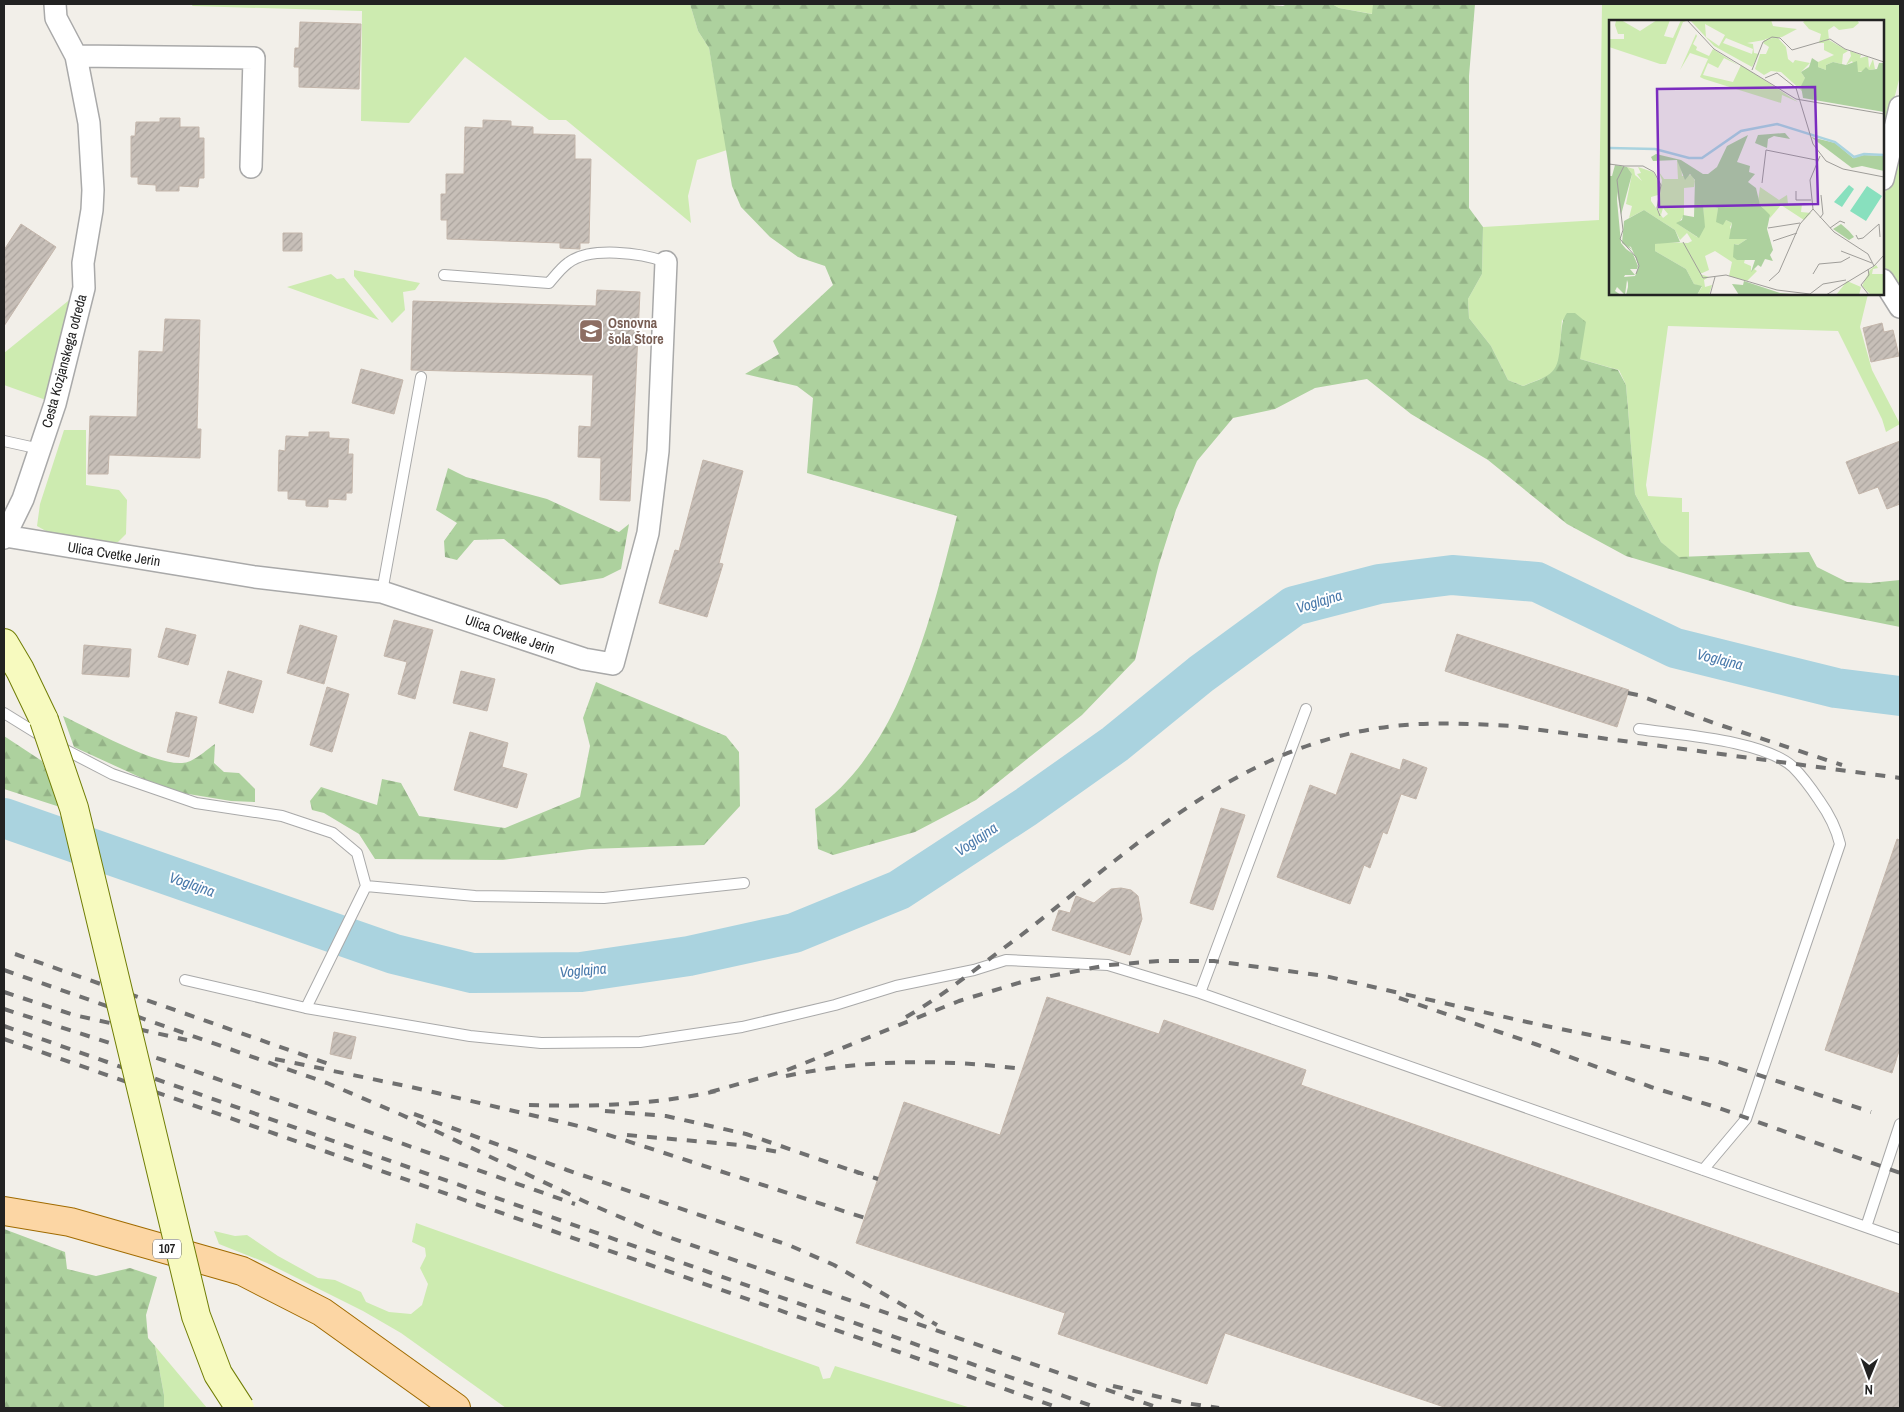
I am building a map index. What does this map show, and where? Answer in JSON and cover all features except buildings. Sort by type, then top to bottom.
[{"type":"main road","name":"107","points":[[4,1211],[70,1222],[242,1271],[322,1312],[456,1408]]},
{"type":"street","name":"Cesta Kozjanskega odreda","points":[[4,536],[23,499],[55,404],[84,288],[83,263],[92,210],[93,190],[89,123],[76,56],[56,18],[55,4]]},
{"type":"street","points":[[76,56],[254,58],[251,167]]},
{"type":"street","points":[[1884,175],[1900,107]]},
{"type":"street","name":"Ulica Cvetke Jerin","points":[[4,536],[255,576],[382,592],[584,660],[613,664],[648,533],[658,451],[666,262]]},
{"type":"street","points":[[1884,282],[1900,307]]},
{"type":"street","points":[[4,643],[20,670],[44,720],[74,808],[196,1316],[218,1374],[240,1408]]},
{"type":"lane","points":[[444,276],[549,283],[569,262],[588,254],[648,255],[666,262]]},
{"type":"lane","points":[[382,592],[421,376]]},
{"type":"lane","points":[[4,441],[40,449]]},
{"type":"lane","points":[[1200,993],[1306,709]]},
{"type":"lane","points":[[4,714],[112,774],[196,804],[282,816],[333,833],[357,853],[366,886],[306,1008]]},
{"type":"lane","points":[[1639,729],[1728,742],[1772,755],[1792,766],[1809,785],[1824,808],[1836,828],[1840,844],[1746,1119],[1704,1170]]},
{"type":"lane","points":[[366,886],[475,896],[604,898],[744,883]]},
{"type":"lane","points":[[185,980],[306,1008],[470,1036],[541,1042],[640,1042],[742,1027],[835,1005],[896,986],[974,970],[1006,960],[1108,965],[1200,993],[1900,1239]]},
{"type":"lane","points":[[1866,1227],[1899,1130]]},
{"type":"green space","points":[[193,4],[690,4],[698,31],[709,48],[727,150],[697,160],[688,196],[691,223],[566,120],[549,120],[465,57],[409,123],[361,121],[362,11],[192,6]]},
{"type":"green space","points":[[690,4],[1259,4],[1283,6],[1287,4],[1332,4],[1339,8],[1372,14],[1373,4],[1475,4],[1469,76],[1469,208],[1483,227],[1482,274],[1468,299],[1469,318],[1491,346],[1508,380],[1523,386],[1543,378],[1554,370],[1559,357],[1564,318],[1567,313],[1575,313],[1586,322],[1580,359],[1618,370],[1626,385],[1635,494],[1661,542],[1679,557],[1809,552],[1817,567],[1847,582],[1870,583],[1900,580],[1900,627],[1791,605],[1626,556],[1567,524],[1488,460],[1411,414],[1367,379],[1315,388],[1275,409],[1233,418],[1197,461],[1176,510],[1159,564],[1135,660],[1082,715],[976,800],[915,832],[833,855],[818,849],[815,809],[845,783],[870,752],[892,716],[924,636],[957,516],[807,473],[813,398],[797,386],[745,374],[779,354],[773,341],[833,285],[825,266],[798,257],[770,237],[741,207],[732,186],[709,48],[698,31]]},
{"type":"green space","points":[[1332,4],[1373,4],[1373,14],[1339,8]]},
{"type":"green space","points":[[1602,4],[1900,4],[1900,76],[1884,138],[1884,20],[1609,20],[1609,295],[1868,295],[1860,327],[1872,370],[1900,424],[1886,432],[1882,419],[1838,331],[1668,326],[1646,485],[1648,496],[1682,498],[1682,512],[1689,512],[1689,557],[1678,557],[1661,542],[1635,494],[1626,385],[1619,370],[1580,359],[1562,319],[1559,365],[1548,376],[1523,386],[1508,380],[1491,346],[1469,318],[1468,299],[1482,274],[1483,227],[1599,220]]},
{"type":"green space","points":[[1900,132],[1900,298],[1884,265],[1884,199],[1890,165]]},
{"type":"green space","points":[[354,270],[420,283],[415,290],[403,292],[405,310],[392,323],[354,276]]},
{"type":"green space","points":[[331,274],[337,279],[344,278],[379,320],[287,287]]},
{"type":"green space","points":[[84,288],[46,400],[4,385],[4,353]]},
{"type":"green space","points":[[64,430],[86,430],[86,485],[119,490],[127,500],[126,534],[118,542],[76,541],[56,535],[37,526],[40,504]]},
{"type":"green space","points":[[448,468],[466,477],[547,499],[619,532],[629,524],[621,569],[603,578],[560,585],[504,539],[474,540],[457,560],[445,557],[444,541],[457,523],[436,510]]},
{"type":"green space","points":[[596,682],[726,736],[739,752],[740,806],[704,845],[590,849],[503,860],[375,859],[359,834],[324,813],[312,810],[310,801],[321,787],[377,805],[382,779],[401,783],[419,816],[505,828],[580,797],[590,746],[583,718]]},
{"type":"green space","points":[[63,716],[139,752],[170,762],[182,763],[191,761],[215,744],[214,763],[224,772],[239,773],[255,789],[255,802],[231,801],[170,791],[74,747]]},
{"type":"green space","points":[[4,736],[42,761],[60,807],[4,789]]},
{"type":"green space","points":[[416,1223],[819,1367],[823,1379],[830,1378],[835,1366],[971,1408],[506,1408],[401,1333],[363,1311],[267,1263],[219,1244],[214,1231],[235,1236],[247,1235],[278,1256],[318,1278],[335,1280],[361,1292],[366,1302],[389,1312],[411,1314],[422,1305],[428,1284],[420,1268],[426,1256],[425,1248],[412,1242]]},
{"type":"green space","points":[[4,1229],[65,1252],[67,1269],[96,1276],[130,1268],[157,1277],[146,1315],[148,1338],[155,1346],[164,1395],[164,1408],[4,1408]]},
{"type":"green space","points":[[155,1346],[207,1408],[164,1408],[164,1395]]},
{"type":"waterway","name":"Voglajna","points":[[4,818],[394,954],[472,973],[581,972],[689,956],[794,933],[899,890],[1026,807],[1115,744],[1201,674],[1294,606],[1379,584],[1452,575],[1537,582],[1675,648],[1836,688],[1900,696]]},
{"type":"railway","points":[[1628,693],[1842,765]]},
{"type":"railway","points":[[906,1017],[964,978],[1152,832],[1198,801],[1245,773],[1294,751],[1348,734],[1418,724],[1511,726],[1900,778]]},
{"type":"railway","points":[[15,954],[329,1064]]},
{"type":"railway","points":[[710,1092],[785,1071],[959,1001],[1025,981],[1108,965],[1160,961],[1214,961],[1325,976],[1527,1022],[1716,1061],[1871,1112]]},
{"type":"railway","points":[[4,970],[327,1083],[402,1115],[590,1204],[657,1233],[1159,1408]]},
{"type":"railway","points":[[4,992],[74,1015],[187,1040]]},
{"type":"railway","points":[[1399,998],[1535,1044],[1651,1087],[1719,1108],[1900,1173]]},
{"type":"railway","points":[[4,1009],[163,1060],[575,1204]]},
{"type":"railway","points":[[4,1026],[1098,1408]]},
{"type":"railway","points":[[4,1039],[1059,1408]]},
{"type":"railway","points":[[275,1059],[411,1087],[587,1128],[865,1218]]},
{"type":"railway","points":[[786,1076],[845,1066],[904,1062],[963,1063],[1023,1069]]},
{"type":"railway","points":[[529,1105],[623,1104],[693,1096],[716,1091]]},
{"type":"railway","points":[[605,1111],[666,1116],[746,1134],[859,1173]]},
{"type":"railway","points":[[414,1114],[567,1170],[791,1246],[834,1265],[937,1325]]},
{"type":"railway","points":[[627,1135],[740,1145],[784,1153]]},
{"type":"railway","points":[[854,1171],[878,1179]]},
{"type":"railway","points":[[1113,1386],[1185,1403],[1219,1408]]},
{"type":"place","name":"Osnovna šola Štore","points":[[591,331]]}]
